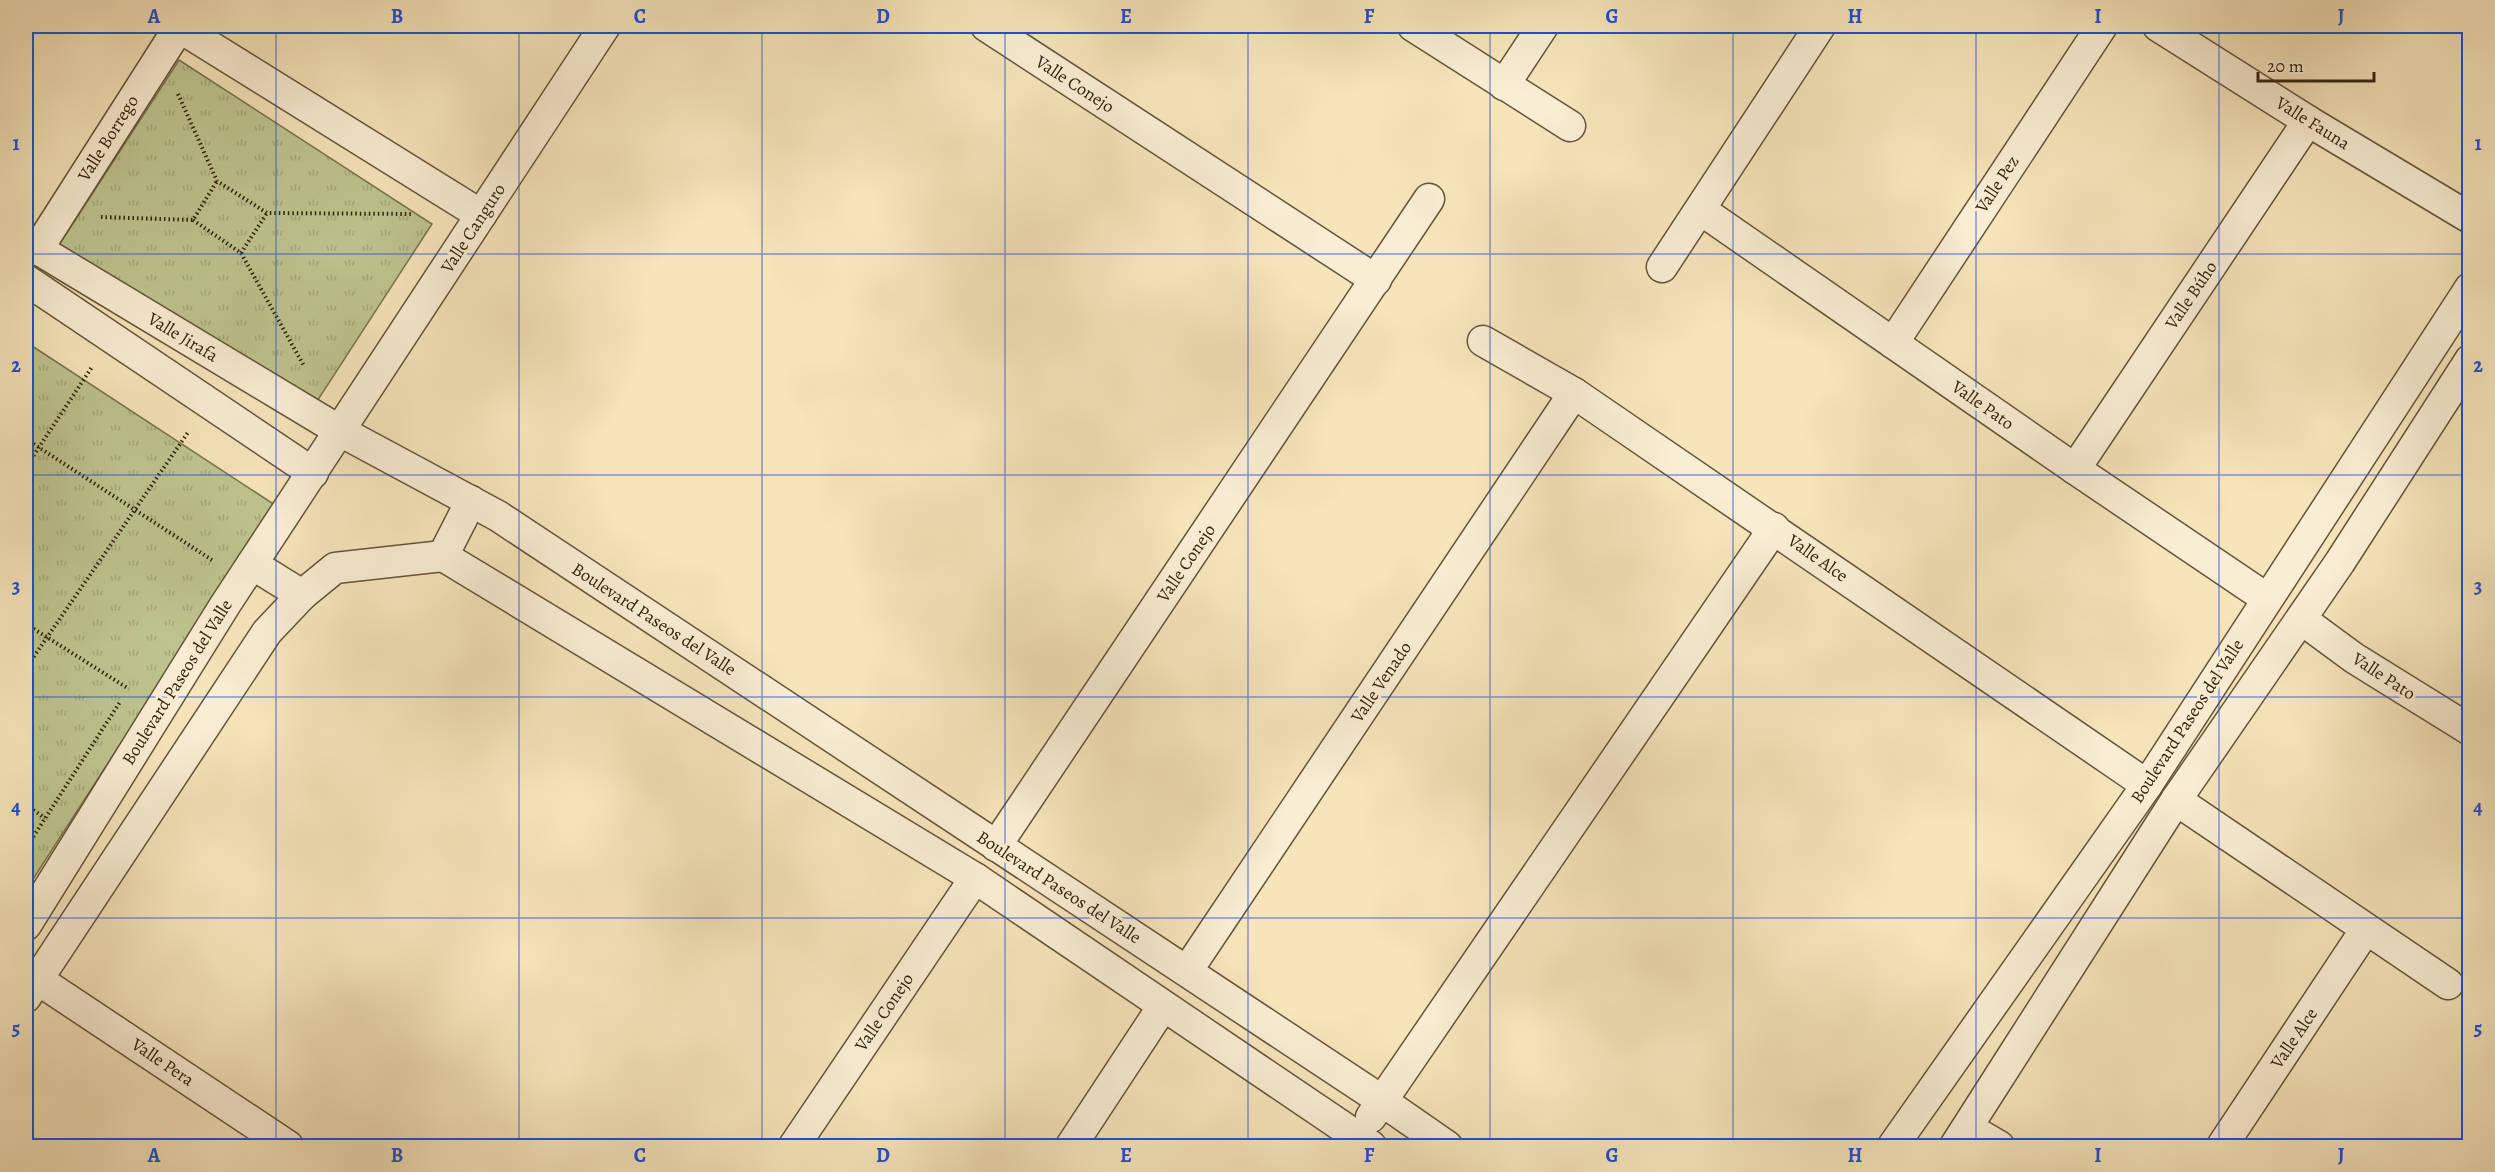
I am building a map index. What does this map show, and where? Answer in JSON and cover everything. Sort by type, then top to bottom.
[{"type":"street","points":[[179,26],[481,215]]},
{"type":"street","name":"Valle Borrego","points":[[31,246],[59,215],[179,26]]},
{"type":"street","name":"Valle Conejo","points":[[986,26],[1376,280]]},
{"type":"street","points":[[1413,26],[1570,126]]},
{"type":"street","points":[[1504,85],[1543,26]]},
{"type":"street","points":[[1662,267],[1820,26]]},
{"type":"street","name":"Valle Pez","points":[[1893,343],[2102,26]]},
{"type":"street","name":"Valle Fauna","points":[[2158,26],[2308,121],[2469,218]]},
{"type":"street","name":"Valle Canguro","points":[[340,431],[481,215],[596,29]]},
{"type":"street","name":"Valle Búho","points":[[2075,469],[2308,121]]},
{"type":"street","name":"Valle Conejo","points":[[996,846],[1429,199]]},
{"type":"street","name":"Valle Pato","points":[[1701,210],[2266,598]]},
{"type":"street","name":"Valle Jirafa","points":[[31,246],[340,431]]},
{"type":"street","points":[[26,280],[313,473]]},
{"type":"street","name":"Boulevard Paseos del Valle","points":[[1893,1146],[2147,785],[2266,598],[2469,288]]},
{"type":"street","name":"Valle Alce","points":[[1483,341],[1575,393],[2147,785]]},
{"type":"street","name":"Boulevard Paseos del Valle","points":[[1961,1137],[2176,800],[2301,619],[2469,360]]},
{"type":"street","name":"Valle Venado","points":[[1187,971],[1575,393]]},
{"type":"street","name":"Boulevard Paseos del Valle","points":[[26,925],[252,564],[340,431],[498,516],[1187,971],[1447,1146]]},
{"type":"street","points":[[443,556],[471,501]]},
{"type":"street","points":[[31,988],[267,632],[302,595],[335,568],[443,556],[975,878],[1360,1143],[1382,1101],[1774,528]]},
{"type":"street","points":[[252,564],[302,595]]},
{"type":"street","name":"Valle Pato","points":[[2301,619],[2354,658],[2469,730]]},
{"type":"street","points":[[2176,800],[2448,984]]},
{"type":"street","name":"Valle Conejo","points":[[794,1146],[975,878]]},
{"type":"street","name":"Valle Alce","points":[[2222,1146],[2366,928]]},
{"type":"street","name":"Valle Pera","points":[[31,988],[288,1146]]},
{"type":"street","points":[[1071,1146],[1163,1006]]},
{"type":"street","points":[[1961,1137],[1999,1146]]},
{"type":"path","points":[[161,55],[217,182],[267,213],[422,215]]},
{"type":"path","points":[[193,220],[217,182]]},
{"type":"path","points":[[241,253],[267,213]]},
{"type":"path","points":[[59,215],[193,220],[241,253],[305,368]]},
{"type":"path","points":[[26,467],[94,364]]},
{"type":"path","points":[[26,668],[191,428]]},
{"type":"path","points":[[26,439],[212,560]]},
{"type":"path","points":[[26,624],[129,689]]},
{"type":"path","points":[[26,805],[45,818]]},
{"type":"green space","points":[[179,60],[432,224],[312,409],[59,245]]},
{"type":"green space","points":[[26,342],[275,505],[26,890]]}]
